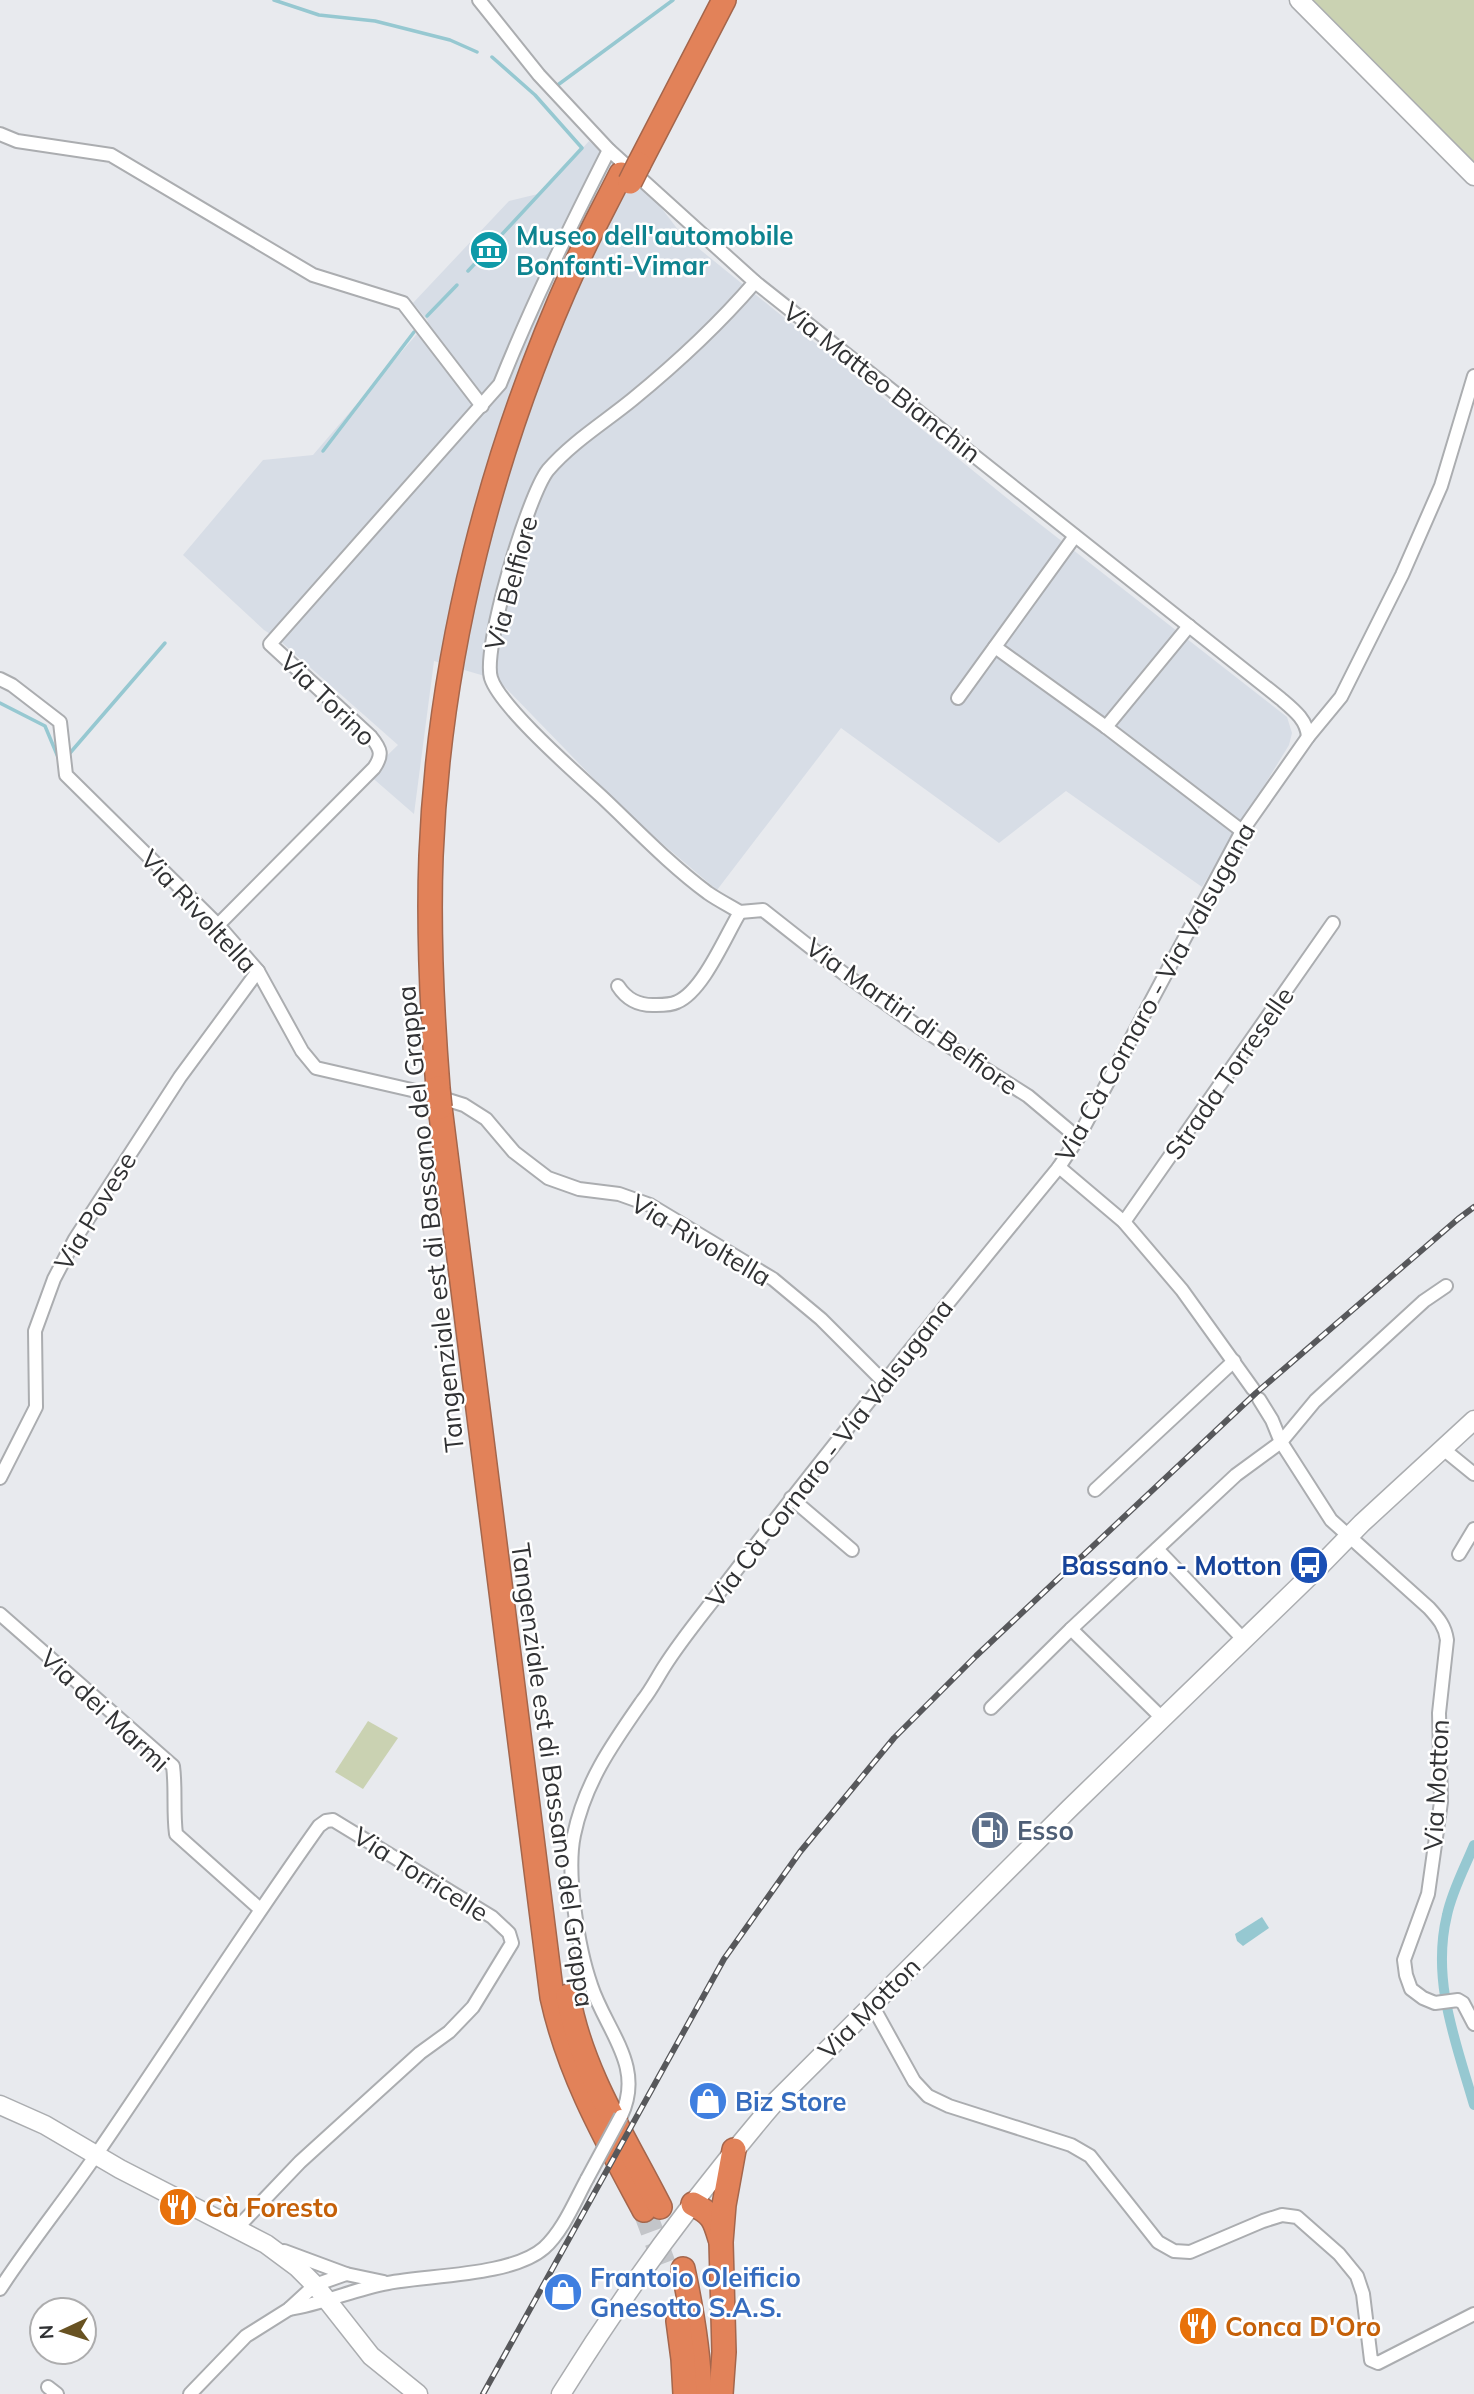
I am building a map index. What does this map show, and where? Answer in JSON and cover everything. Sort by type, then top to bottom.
[{"type":"highway","name":"Tangenziale est di Bassano del Grappa","points":[[652,2209],[583,2096],[556,2020],[548,1975],[493,1479],[431,999],[431,853],[442,738],[462,612],[493,487],[516,417],[576,263],[713,0]]},
{"type":"highway","name":"Tangenziale est di Bassano del Grappa","points":[[626,165],[724,0]]},
{"type":"highway","points":[[721,2394],[724,2352],[721,2242],[724,2205],[734,2150]]},
{"type":"highway","points":[[693,2204],[708,2212],[715,2220],[721,2242]]},
{"type":"highway","points":[[685,2394],[675,2272],[693,2314],[700,2394]]},
{"type":"main road","points":[[1299,0],[1474,176]]},
{"type":"main road","name":"Via Motton","points":[[561,2394],[635,2282],[734,2150],[776,2101],[1162,1718],[1474,1420]]},
{"type":"main road","points":[[0,2105],[45,2125],[96,2155],[266,2244],[297,2267],[315,2286],[370,2357],[418,2394]]},
{"type":"street","name":"Via Matteo Bianchin","points":[[479,0],[539,75],[626,165],[755,282],[1298,714],[1306,726],[1308,737]]},
{"type":"street","points":[[0,134],[16,141],[111,155],[313,275],[403,303],[482,407]]},
{"type":"street","name":"Via Torino","points":[[218,925],[380,760],[381,749],[371,737],[270,644],[500,384],[520,332],[577,211],[626,165]]},
{"type":"street","name":"Via Belfiore","points":[[740,912],[709,893],[660,854],[554,753],[500,696],[491,677],[490,656],[499,610],[519,541],[533,499],[547,472],[569,448],[671,368],[727,315],[755,282]]},
{"type":"street","name":"Via Cà Cornaro - Via Valsugana","points":[[388,2283],[435,2278],[516,2262],[543,2248],[558,2231],[621,2116],[627,2103],[630,2081],[626,2063],[590,1984],[576,1906],[572,1857],[584,1798],[610,1746],[645,1698],[664,1666],[791,1498],[883,1381],[1059,1167],[1078,1138],[1242,831],[1308,737],[1340,698],[1402,575],[1441,486],[1474,376]]},
{"type":"street","points":[[958,698],[1075,536]]},
{"type":"street","points":[[1106,727],[1189,626]]},
{"type":"street","points":[[995,647],[1106,727],[1242,831]]},
{"type":"street","name":"Via Rivoltella","points":[[0,679],[12,685],[60,722],[66,775],[218,925],[258,971],[302,1051],[316,1068],[429,1094],[464,1105],[486,1119],[514,1152],[548,1178],[579,1189],[619,1194],[650,1205],[773,1279],[821,1319],[883,1381]]},
{"type":"street","name":"Via Martiri di Belfiore","points":[[740,912],[763,910],[919,1027],[1028,1096],[1078,1138]]},
{"type":"street","points":[[618,986],[624,995],[637,1003],[651,1005],[675,1004],[690,995],[703,978],[740,912]]},
{"type":"street","name":"Strada Torreselle","points":[[1124,1222],[1333,923]]},
{"type":"street","name":"Via Povese","points":[[0,1479],[36,1407],[35,1331],[75,1239],[180,1077],[258,971]]},
{"type":"street","points":[[1059,1167],[1124,1222],[1182,1290],[1256,1394],[1272,1420],[1281,1442],[1331,1520],[1350,1536]]},
{"type":"street","points":[[991,1708],[1071,1629],[1236,1475],[1281,1442],[1315,1401],[1424,1301],[1446,1286]]},
{"type":"street","points":[[1095,1490],[1234,1362]]},
{"type":"street","points":[[1442,1448],[1474,1474]]},
{"type":"street","points":[[791,1498],[852,1550]]},
{"type":"street","points":[[1458,1554],[1474,1529]]},
{"type":"street","name":"Via Motton","points":[[1350,1536],[1429,1608],[1443,1623],[1446,1631],[1439,1713],[1441,1802],[1428,1894],[1405,1960],[1405,1975],[1411,1989],[1435,2003],[1458,2000],[1474,2024]]},
{"type":"street","points":[[1157,1549],[1243,1639]]},
{"type":"street","name":"Via dei Marmi","points":[[0,1614],[173,1766],[176,1833],[260,1909]]},
{"type":"street","points":[[1071,1629],[1162,1718]]},
{"type":"street","name":"Via Torricelle","points":[[0,2289],[96,2155],[260,1909],[319,1826],[333,1820],[492,1917],[509,1933],[512,1943],[473,2007],[449,2032],[420,2053],[300,2162],[237,2228]]},
{"type":"street","points":[[872,2005],[914,2081],[928,2096],[949,2106],[1072,2145],[1090,2156],[1158,2242],[1174,2251],[1190,2252],[1282,2215],[1297,2217],[1339,2253],[1357,2276],[1363,2294],[1371,2360],[1378,2363],[1474,2314]]},
{"type":"street","points":[[266,2244],[346,2274],[388,2283]]},
{"type":"street","points":[[190,2394],[246,2336],[289,2309],[315,2286],[346,2274]]},
{"type":"street","points":[[289,2309],[388,2283]]},
{"type":"shaded area","points":[[589,141],[653,197],[682,235],[1013,503],[1287,717],[1292,733],[1289,745],[1202,887],[1066,791],[999,843],[841,728],[717,890],[632,818],[498,680],[434,661],[414,814],[368,774],[398,745],[278,639],[264,630],[183,555],[263,460],[313,455],[428,321],[413,303],[509,201],[542,193]]},
{"type":"green space","points":[[1312,0],[1474,0],[1474,168],[1391,79]]},
{"type":"green space","points":[[368,1721],[398,1738],[363,1789],[335,1772]]},
{"type":"water","points":[[1262,1917],[1269,1928],[1243,1946],[1237,1941],[1235,1934]]},
{"type":"waterway","points":[[274,0],[319,15],[375,21],[450,40],[477,52]]},
{"type":"waterway","points":[[555,87],[673,0]]},
{"type":"waterway","points":[[468,271],[582,148],[535,95],[492,57]]},
{"type":"waterway","points":[[427,316],[457,285]]},
{"type":"waterway","points":[[323,451],[414,332]]},
{"type":"waterway","points":[[70,753],[165,643]]},
{"type":"waterway","points":[[0,703],[45,726],[58,757]]},
{"type":"waterway","points":[[1474,1845],[1449,1906],[1442,1964],[1453,2035],[1474,2105]]},
{"type":"tunnel","points":[[644,2210],[668,2274]]},
{"type":"railway","points":[[483,2394],[724,1959],[800,1852],[894,1738],[976,1656],[1256,1393],[1474,1207]]},
{"type":"place","name":"Museo dell'automobile Bonfanti-Vimar","points":[[489,250]]},
{"type":"place","name":"Bassano - Motton","points":[[1309,1565]]},
{"type":"place","name":"Esso","points":[[990,1830]]},
{"type":"place","name":"Biz Store","points":[[708,2101]]},
{"type":"place","name":"Cà Foresto","points":[[178,2207]]},
{"type":"place","name":"Frantoio Oleificio Gnesotto S.A.S.","points":[[563,2292]]},
{"type":"place","name":"Conca D'Oro","points":[[1198,2326]]}]
